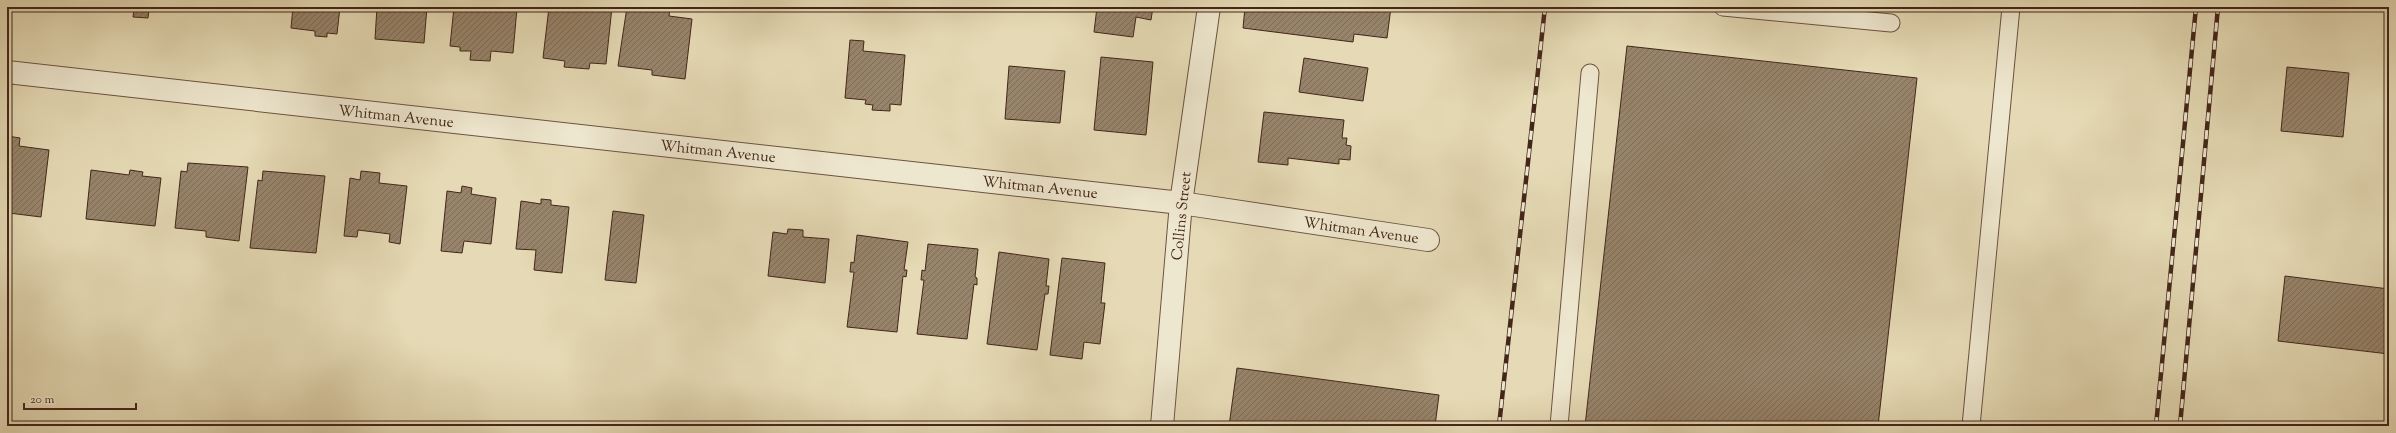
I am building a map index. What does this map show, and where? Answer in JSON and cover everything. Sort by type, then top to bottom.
[{"type":"street","name":"Collins Street","points":[[1162,426],[1181,203],[1209,7]]},
{"type":"street","name":"Whitman Avenue","points":[[7,72],[1181,203],[1428,240]]},
{"type":"lane","points":[[1723,7],[1891,24]]},
{"type":"lane","points":[[1971,426],[2011,7]]},
{"type":"lane","points":[[1559,426],[1590,73]]},
{"type":"building","points":[[121,7],[159,7],[159,11],[149,10],[148,18],[133,17],[134,9]]},
{"type":"building","points":[[293,7],[340,7],[337,34],[327,33],[327,37],[315,36],[315,31],[291,28]]},
{"type":"building","points":[[377,7],[427,7],[424,43],[375,39]]},
{"type":"building","points":[[454,7],[517,8],[513,53],[491,51],[490,61],[470,60],[471,51],[460,51],[460,47],[450,46]]},
{"type":"building","points":[[549,7],[612,7],[606,64],[590,63],[589,69],[564,67],[565,61],[543,58]]},
{"type":"building","points":[[627,7],[670,7],[669,16],[692,19],[685,79],[652,75],[652,70],[618,66]]},
{"type":"building","points":[[1097,7],[1153,7],[1151,20],[1136,17],[1133,37],[1094,32]]},
{"type":"building","points":[[1245,7],[1284,9],[1284,7],[1391,7],[1387,38],[1354,34],[1353,42],[1243,28]]},
{"type":"building","points":[[850,40],[864,41],[863,51],[905,55],[901,105],[890,104],[890,111],[872,110],[873,105],[865,104],[866,100],[845,98]]},
{"type":"building","points":[[1627,46],[1917,78],[1878,426],[1585,426]]},
{"type":"building","points":[[1101,57],[1153,62],[1146,135],[1094,130]]},
{"type":"building","points":[[1304,58],[1368,68],[1363,101],[1299,92]]},
{"type":"building","points":[[1009,66],[1065,71],[1060,123],[1005,119]]},
{"type":"building","points":[[2287,67],[2349,73],[2343,137],[2281,131]]},
{"type":"building","points":[[1264,112],[1344,120],[1342,138],[1347,138],[1346,145],[1351,146],[1350,160],[1339,159],[1339,164],[1288,158],[1288,165],[1258,162]]},
{"type":"building","points":[[7,136],[20,138],[19,146],[49,150],[41,217],[9,213],[8,229]]},
{"type":"building","points":[[188,163],[248,167],[239,241],[206,237],[206,231],[175,228],[181,171],[187,172]]},
{"type":"building","points":[[91,170],[129,175],[130,170],[143,172],[142,176],[161,178],[155,226],[86,219]]},
{"type":"building","points":[[263,171],[325,176],[316,253],[250,248],[258,180],[262,181]]},
{"type":"building","points":[[361,171],[380,173],[379,183],[407,186],[400,244],[389,242],[390,234],[358,230],[357,237],[344,236],[350,178],[360,180]]},
{"type":"building","points":[[462,186],[472,188],[471,194],[496,198],[491,244],[464,241],[462,253],[441,251],[447,191],[461,193]]},
{"type":"building","points":[[541,199],[551,200],[551,205],[569,207],[562,273],[534,270],[536,250],[516,249],[521,201],[541,204]]},
{"type":"building","points":[[613,211],[644,215],[636,283],[605,280]]},
{"type":"building","points":[[788,229],[803,230],[803,237],[829,239],[825,283],[768,276],[773,232],[787,234]]},
{"type":"building","points":[[857,235],[908,242],[904,270],[907,270],[906,277],[903,276],[897,332],[847,327],[854,272],[850,272],[851,262],[854,263]]},
{"type":"building","points":[[928,244],[978,249],[975,277],[977,278],[977,285],[974,284],[967,339],[917,334],[924,280],[921,280],[922,270],[925,271]]},
{"type":"building","points":[[999,252],[1049,259],[1046,286],[1049,286],[1048,294],[1045,294],[1037,350],[987,344]]},
{"type":"building","points":[[1062,258],[1105,263],[1101,303],[1105,303],[1100,344],[1084,342],[1082,359],[1050,355]]},
{"type":"building","points":[[2285,276],[2389,289],[2389,354],[2278,341]]},
{"type":"building","points":[[1237,368],[1439,395],[1435,426],[1229,426]]},
{"type":"railway","points":[[1499,426],[1545,7]]},
{"type":"railway","points":[[2156,426],[2196,7]]},
{"type":"railway","points":[[2180,426],[2218,7]]}]
